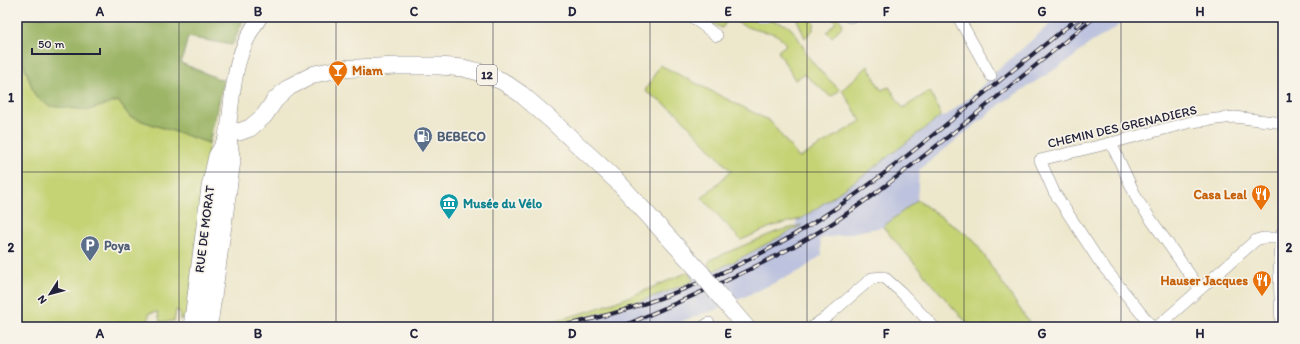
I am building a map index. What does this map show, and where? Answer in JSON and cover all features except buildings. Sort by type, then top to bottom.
[{"type":"main road","points":[[200,324],[228,132],[233,85],[240,53],[260,17]]},
{"type":"main road","name":"12","points":[[228,132],[239,132],[250,128],[264,116],[276,100],[289,87],[315,74],[339,69],[396,66],[440,66],[463,68],[479,72],[502,81],[521,94],[617,182],[702,274],[746,327]]},
{"type":"street","points":[[692,17],[717,36]]},
{"type":"street","points":[[761,17],[771,17]]},
{"type":"street","points":[[958,17],[991,76]]},
{"type":"street","name":"CHEMIN DES GRENADIERS","points":[[1152,327],[1099,261],[1054,192],[1040,160],[1191,122],[1234,117],[1283,123]]},
{"type":"street","points":[[1111,143],[1138,201],[1200,289]]},
{"type":"street","points":[[1156,327],[1256,240],[1283,235],[1281,272],[1282,327]]},
{"type":"street","points":[[812,327],[829,315],[872,278],[884,277],[901,292],[934,327]]},
{"type":"shaded area","points":[[1058,17],[1128,17],[1114,29],[1089,44],[1071,59],[1002,103],[919,170],[917,200],[883,227],[820,239],[822,255],[800,271],[718,309],[664,327],[506,327],[543,325],[649,294],[724,258],[794,228],[801,211],[908,125],[946,116],[976,92],[991,76]]},
{"type":"green space","points":[[17,17],[245,17],[232,45],[188,37],[181,63],[224,81],[209,143],[130,117],[118,101],[88,110],[49,106],[35,96],[17,45]]},
{"type":"green space","points":[[697,17],[730,17],[722,28]]},
{"type":"green space","points":[[733,17],[753,18],[788,26],[798,37],[813,63],[840,90],[831,97],[804,74],[795,80],[778,51],[786,45],[779,36],[744,26],[732,19]]},
{"type":"green space","points":[[796,17],[812,17],[810,19],[815,24],[812,27],[814,29],[805,38]]},
{"type":"green space","points":[[831,17],[839,19],[843,25],[832,37],[827,32],[836,22]]},
{"type":"green space","points":[[17,45],[35,96],[88,110],[118,101],[130,117],[209,143],[188,309],[186,315],[180,320],[179,311],[176,310],[174,321],[160,322],[158,312],[149,313],[149,321],[57,327],[17,327]]},
{"type":"green space","points":[[660,65],[770,121],[799,158],[861,121],[842,90],[868,66],[881,90],[889,87],[903,108],[930,91],[941,116],[868,172],[801,219],[773,226],[741,240],[702,198],[731,171],[676,112],[645,91]]},
{"type":"green space","points":[[917,200],[973,239],[1032,327],[971,327],[956,311],[883,227]]},
{"type":"green space","points":[[802,225],[713,271],[708,265],[710,260],[714,258],[778,231]]},
{"type":"green space","points":[[688,272],[694,281],[614,310],[570,321],[522,327],[586,312]]},
{"type":"railway","points":[[556,327],[629,309],[665,296],[735,267],[801,230],[833,210],[895,166],[1079,17]]},
{"type":"railway","points":[[1076,26],[1087,17]]},
{"type":"railway","points":[[621,327],[750,269],[825,228],[860,205],[910,167],[1095,17]]},
{"type":"place","name":"Miam","points":[[338,87]]},
{"type":"place","name":"BEBECO","points":[[423,153]]},
{"type":"place","name":"Casa Leal","points":[[1261,211]]},
{"type":"place","name":"Musée du Vélo","points":[[449,220]]},
{"type":"place","name":"Poya","points":[[90,262]]},
{"type":"place","name":"Hauser Jacques","points":[[1262,297]]}]
